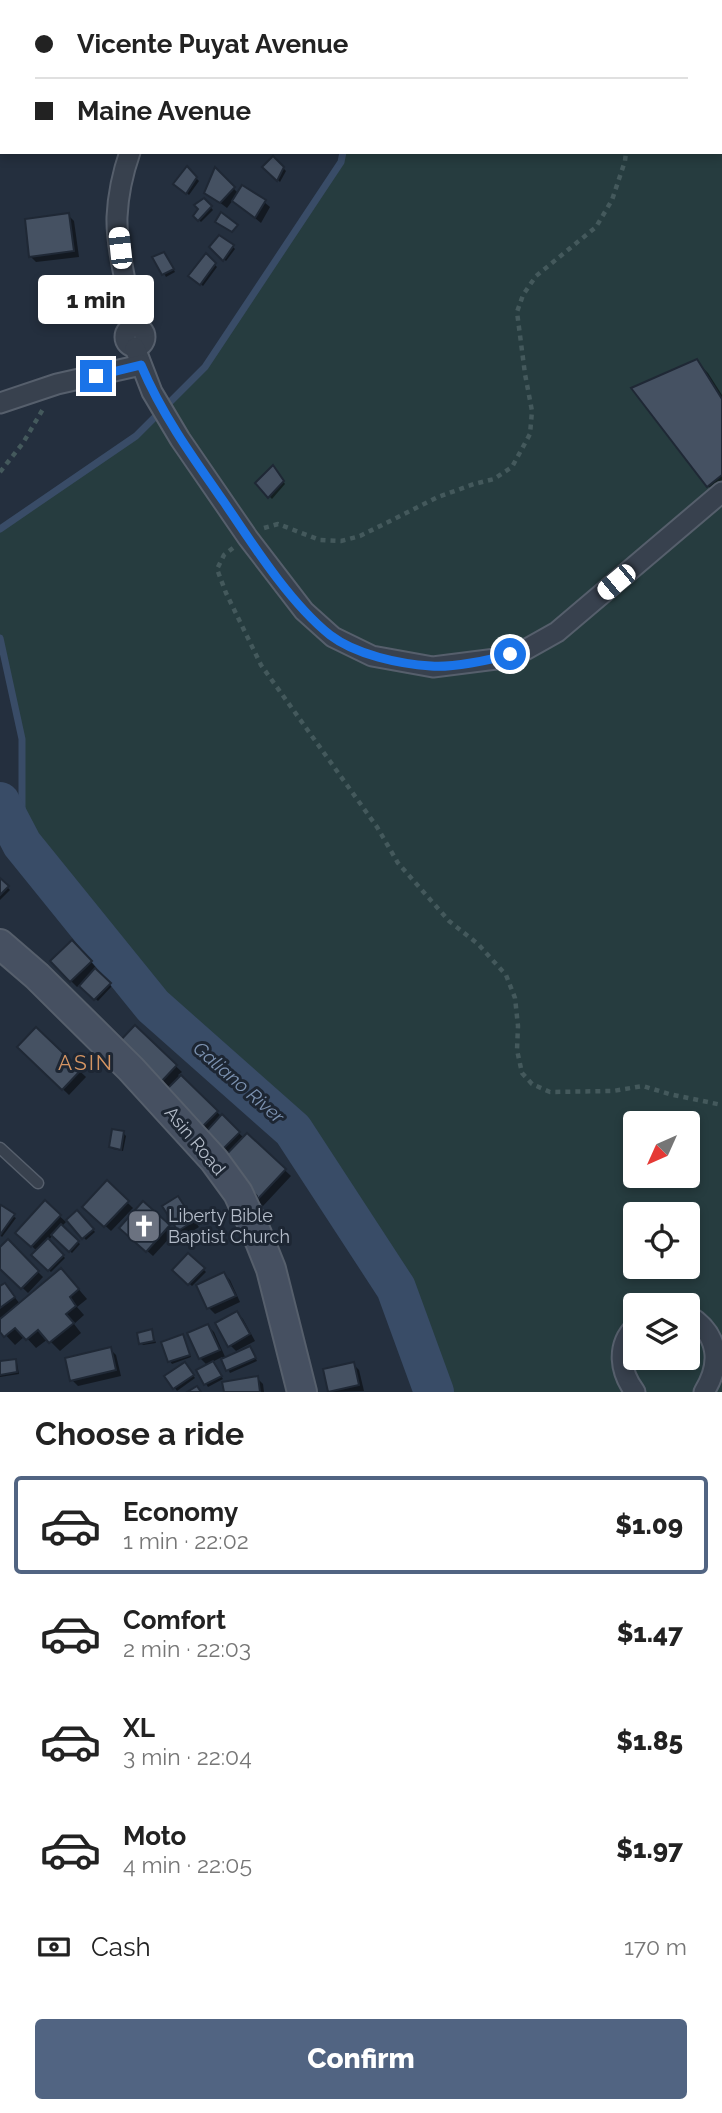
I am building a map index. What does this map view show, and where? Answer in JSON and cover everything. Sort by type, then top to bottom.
[{"type":"main road","name":"Asin Road","points":[[0,944],[37,976],[167,1107],[215,1160],[237,1193],[271,1269],[302,1392]]},
{"type":"street","points":[[129,154],[117,218],[134,326],[142,329],[145,337],[138,356],[152,392],[180,439],[248,538],[304,611],[332,637],[372,656],[433,667],[496,659],[525,650],[557,632],[722,492]]},
{"type":"street","points":[[0,403],[138,356]]},
{"type":"street","points":[[700,1323],[717,1335],[717,1367],[704,1392]]},
{"type":"street","points":[[623,1346],[623,1367]]},
{"type":"street","points":[[624,1370],[635,1392]]},
{"type":"lane","points":[[0,1148],[38,1183]]},
{"type":"path","points":[[0,472],[23,443],[57,384]]},
{"type":"green space","points":[[343,154],[722,154],[722,1392],[434,1392],[396,1288],[293,1130],[153,1006],[22,844],[22,739],[0,638],[0,529],[136,436],[205,367],[341,162]]},
{"type":"building","points":[[273,156],[284,167],[277,181],[262,167]]},
{"type":"building","points":[[187,166],[197,177],[186,194],[173,184]]},
{"type":"building","points":[[215,167],[235,187],[220,203],[204,193]]},
{"type":"building","points":[[242,185],[266,200],[255,218],[232,201]]},
{"type":"building","points":[[204,198],[212,206],[198,221],[193,216],[198,209],[194,205]]},
{"type":"building","points":[[221,212],[238,225],[232,232],[215,222]]},
{"type":"building","points":[[69,213],[74,251],[29,257],[25,219]]},
{"type":"building","points":[[219,235],[234,245],[223,261],[209,247]]},
{"type":"building","points":[[164,252],[174,269],[162,275],[152,257]]},
{"type":"building","points":[[206,253],[216,263],[200,285],[188,276]]},
{"type":"building","points":[[697,359],[722,399],[722,475],[707,487],[631,388]]},
{"type":"building","points":[[273,465],[284,481],[268,498],[255,483]]},
{"type":"building","points":[[0,878],[9,886],[0,895]]},
{"type":"building","points":[[72,940],[92,961],[70,982],[50,961]]},
{"type":"building","points":[[95,968],[111,983],[94,1000],[79,986]]},
{"type":"building","points":[[135,1025],[177,1065],[159,1084],[117,1044]]},
{"type":"building","points":[[36,1027],[81,1070],[62,1090],[17,1047]]},
{"type":"building","points":[[181,1075],[218,1111],[200,1129],[163,1093]]},
{"type":"building","points":[[222,1114],[240,1132],[220,1152],[204,1134]]},
{"type":"building","points":[[112,1129],[124,1131],[121,1150],[109,1147]]},
{"type":"building","points":[[247,1133],[286,1169],[256,1201],[257,1196],[220,1161]]},
{"type":"building","points":[[107,1180],[129,1201],[104,1227],[82,1207]]},
{"type":"building","points":[[178,1196],[194,1221],[178,1231],[162,1206]]},
{"type":"building","points":[[45,1200],[61,1215],[31,1247],[15,1233]]},
{"type":"building","name":"Liberty Bible Baptist Church","points":[[143,1201],[170,1225],[146,1252],[119,1228]]},
{"type":"building","points":[[1,1205],[15,1214],[0,1235],[0,1207]]},
{"type":"building","points":[[77,1210],[94,1229],[82,1239],[66,1220]]},
{"type":"building","points":[[61,1224],[79,1241],[69,1252],[51,1235]]},
{"type":"building","points":[[48,1238],[64,1255],[48,1271],[31,1255]]},
{"type":"building","points":[[8,1239],[39,1271],[21,1289],[0,1269],[0,1247]]},
{"type":"building","points":[[188,1253],[205,1268],[188,1285],[172,1270]]},
{"type":"building","points":[[61,1268],[79,1289],[70,1297],[76,1306],[66,1314],[74,1323],[49,1343],[38,1330],[26,1340],[15,1328],[4,1337],[0,1332],[0,1319]]},
{"type":"building","points":[[224,1272],[236,1296],[207,1309],[196,1285]]},
{"type":"building","points":[[5,1283],[15,1297],[0,1308],[0,1286]]},
{"type":"building","points":[[237,1311],[250,1334],[228,1347],[215,1323]]},
{"type":"building","points":[[208,1324],[220,1350],[199,1359],[187,1333]]},
{"type":"building","points":[[152,1329],[154,1341],[139,1344],[137,1333]]},
{"type":"building","points":[[183,1334],[190,1355],[168,1362],[161,1342]]},
{"type":"building","points":[[250,1346],[256,1358],[226,1371],[221,1359]]},
{"type":"building","points":[[111,1347],[116,1370],[70,1381],[65,1358]]},
{"type":"building","points":[[16,1359],[17,1372],[0,1375],[0,1361]]},
{"type":"building","points":[[213,1361],[222,1376],[204,1385],[196,1370]]},
{"type":"building","points":[[185,1362],[194,1375],[173,1389],[164,1376]]},
{"type":"building","points":[[354,1362],[359,1385],[328,1392],[323,1369]]},
{"type":"building","points":[[258,1376],[260,1392],[224,1392],[222,1382]]},
{"type":"building","points":[[197,1386],[201,1392],[187,1392]]},
{"type":"waterway","points":[[0,529],[136,436],[205,367],[341,162],[343,154]]},
{"type":"waterway","points":[[0,638],[22,739],[22,844]]},
{"type":"waterway","name":"Galiano River","points":[[0,802],[22,844],[153,1006],[293,1130],[396,1288],[434,1392]]},
{"type":"place","name":"Liberty Bible Baptist Church","points":[[144,1226]]},
{"type":"district","name":"ASIN","points":[[86,1063]]},
{"type":"route","points":[[96,376],[141,365],[152,392],[180,439],[248,538],[304,611],[332,637],[372,656],[433,667],[496,659],[510,654]]}]
